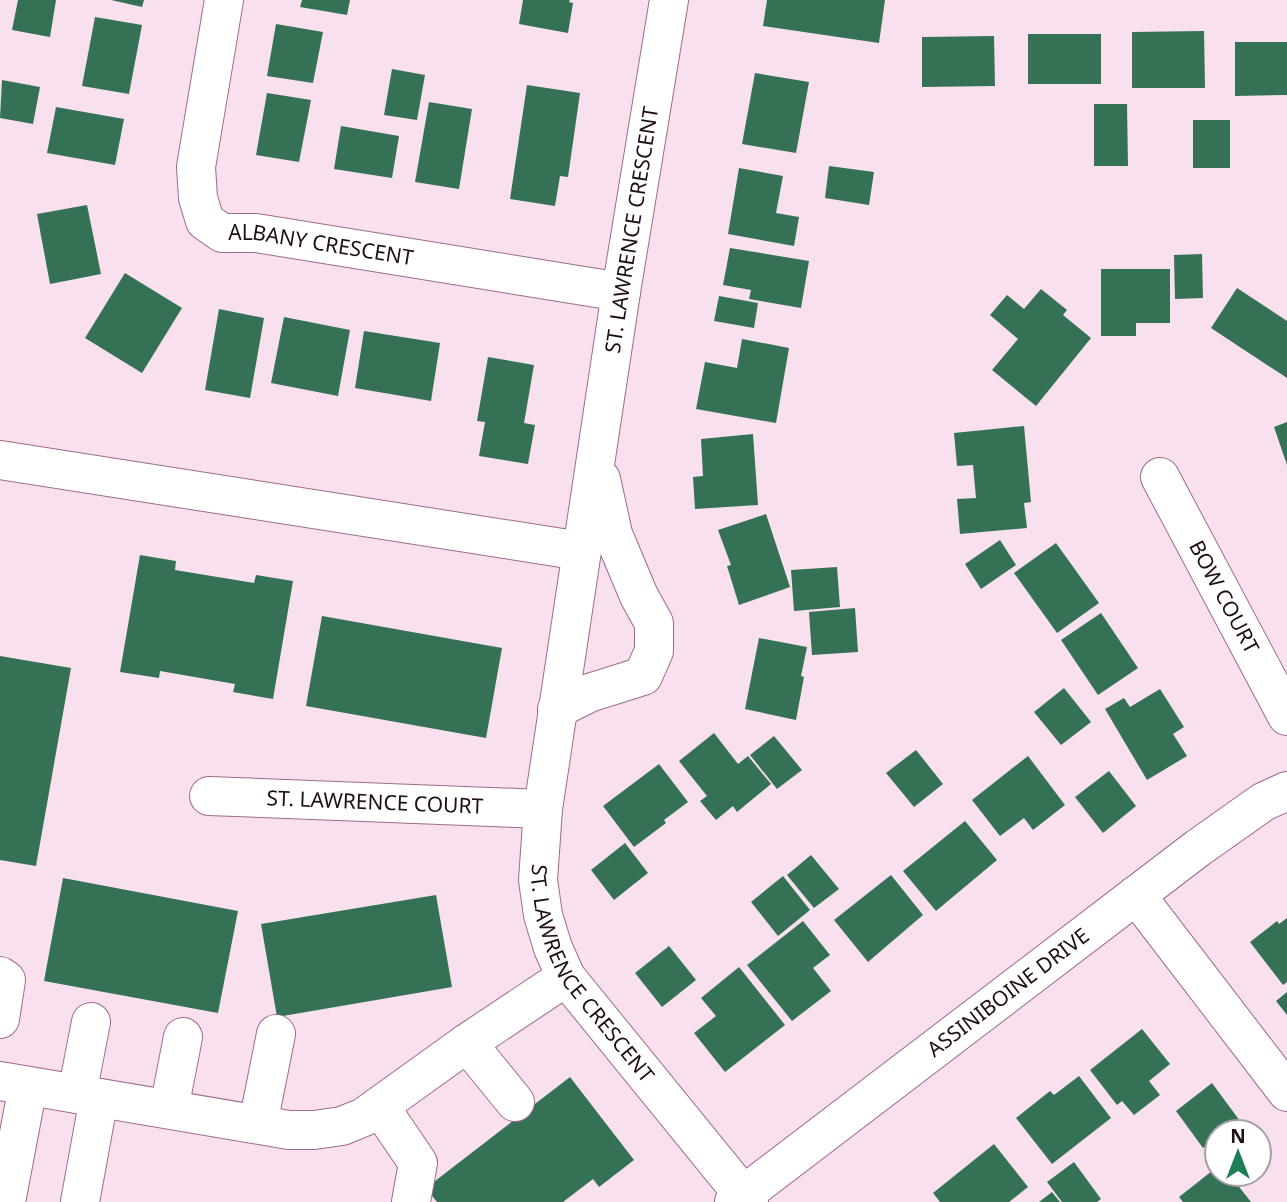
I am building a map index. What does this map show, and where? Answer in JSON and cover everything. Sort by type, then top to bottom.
[{"type":"street","name":"ALBANY CRESCENT","points":[[224,0],[196,167],[198,198],[205,221],[222,233],[256,233],[621,292]]},
{"type":"street","name":"ST. LAWRENCE CRESCENT","points":[[669,0],[557,709],[543,809],[538,880],[543,915],[553,948],[566,977],[742,1200]]},
{"type":"street","points":[[0,460],[581,551]]},
{"type":"street","name":"ST. LAWRENCE CRESCENT","points":[[557,709],[589,693],[643,676],[654,650],[654,622],[639,596],[613,534],[596,460]]},
{"type":"street","name":"BOW COURT","points":[[1160,477],[1287,716]]},
{"type":"street","name":"ASSINIBOINE DRIVE","points":[[742,1200],[1198,848],[1263,802],[1287,791]]},
{"type":"street","name":"ST. LAWRENCE COURT","points":[[209,796],[543,809]]},
{"type":"street","points":[[1136,895],[1287,1092]]},
{"type":"street","points":[[0,976],[6,980],[7,987],[0,1018]]},
{"type":"street","points":[[6,1202],[14,1083],[289,1130],[342,1126],[380,1107],[467,1043],[566,977]]},
{"type":"street","points":[[79,1202],[91,1022]]},
{"type":"street","points":[[258,1124],[276,1034]]},
{"type":"street","points":[[169,1110],[183,1037]]},
{"type":"street","points":[[467,1043],[515,1102]]},
{"type":"street","points":[[380,1107],[418,1163],[411,1202]]},
{"type":"building","points":[[18,0],[56,0],[50,37],[12,30]]},
{"type":"building","points":[[111,0],[144,0],[142,7]]},
{"type":"building","points":[[302,0],[350,0],[347,15],[300,7]]},
{"type":"building","points":[[523,0],[570,0],[569,2],[573,3],[568,33],[519,24]]},
{"type":"building","points":[[767,0],[885,0],[879,43],[763,26]]},
{"type":"building","points":[[95,17],[142,25],[129,94],[82,86]]},
{"type":"building","points":[[276,24],[323,32],[313,83],[267,76]]},
{"type":"building","points":[[1204,31],[1205,88],[1132,88],[1132,32]]},
{"type":"building","points":[[1028,34],[1101,34],[1101,84],[1028,84]]},
{"type":"building","points":[[994,36],[995,86],[922,87],[922,37]]},
{"type":"building","points":[[1235,42],[1287,42],[1287,95],[1235,96]]},
{"type":"building","points":[[392,69],[425,75],[417,120],[384,115]]},
{"type":"building","points":[[755,73],[809,82],[796,153],[742,144]]},
{"type":"building","points":[[2,80],[40,87],[33,124],[0,118]]},
{"type":"building","points":[[527,85],[580,93],[568,177],[560,176],[555,206],[510,199]]},
{"type":"building","points":[[267,93],[311,100],[299,162],[256,155]]},
{"type":"building","points":[[429,102],[472,109],[459,189],[415,182]]},
{"type":"building","points":[[1094,104],[1127,104],[1128,166],[1094,166]]},
{"type":"building","points":[[56,107],[124,119],[115,165],[47,153]]},
{"type":"building","points":[[1193,120],[1230,120],[1230,168],[1193,168]]},
{"type":"building","points":[[341,126],[399,136],[392,178],[334,169]]},
{"type":"building","points":[[829,166],[874,172],[869,205],[825,198]]},
{"type":"building","points":[[739,168],[783,176],[776,213],[799,217],[794,246],[728,234]]},
{"type":"building","points":[[87,205],[101,274],[50,284],[37,214]]},
{"type":"building","points":[[730,248],[809,261],[801,308],[749,299],[751,290],[723,285]]},
{"type":"building","points":[[1202,254],[1203,298],[1175,299],[1174,255]]},
{"type":"building","points":[[1101,269],[1170,269],[1170,323],[1136,323],[1136,336],[1101,336]]},
{"type":"building","points":[[125,273],[182,308],[142,373],[85,338]]},
{"type":"building","points":[[1237,288],[1287,321],[1287,378],[1211,328]]},
{"type":"building","points":[[1041,289],[1067,310],[1063,315],[1091,338],[1036,406],[992,370],[1018,339],[990,315],[1007,295],[1024,309]]},
{"type":"building","points":[[719,296],[758,303],[754,328],[714,321]]},
{"type":"building","points":[[219,309],[264,318],[250,398],[205,390]]},
{"type":"building","points":[[284,317],[350,330],[338,396],[271,383]]},
{"type":"building","points":[[364,331],[440,343],[431,401],[355,388]]},
{"type":"building","points":[[742,339],[789,348],[776,423],[696,409],[705,362],[737,368]]},
{"type":"building","points":[[488,357],[534,365],[524,423],[535,425],[528,464],[479,456],[485,422],[477,421]]},
{"type":"building","points":[[1287,422],[1287,465],[1274,427]]},
{"type":"building","points":[[1024,426],[1031,502],[1024,503],[1027,528],[960,534],[957,499],[976,498],[973,465],[957,466],[954,433]]},
{"type":"building","points":[[753,434],[758,505],[695,509],[693,477],[703,476],[701,439]]},
{"type":"building","points":[[766,514],[790,587],[739,605],[727,566],[731,565],[718,530]]},
{"type":"building","points":[[1000,540],[1016,565],[981,589],[965,564]]},
{"type":"building","points":[[1056,543],[1099,603],[1057,633],[1014,573]]},
{"type":"building","points":[[140,555],[176,561],[175,570],[254,583],[256,575],[293,581],[273,699],[233,692],[235,684],[160,671],[159,678],[120,672]]},
{"type":"building","points":[[837,567],[840,607],[794,611],[791,570]]},
{"type":"building","points":[[855,608],[858,652],[812,655],[809,612]]},
{"type":"building","points":[[1101,613],[1138,668],[1098,695],[1061,640]]},
{"type":"building","points":[[322,616],[502,648],[486,738],[306,706]]},
{"type":"building","points":[[759,638],[807,647],[796,720],[745,709]]},
{"type":"building","points":[[0,656],[71,668],[36,866],[0,860]]},
{"type":"building","points":[[1064,688],[1091,722],[1061,745],[1034,712]]},
{"type":"building","points":[[1160,689],[1184,727],[1173,734],[1187,756],[1147,780],[1105,709],[1124,698],[1130,707]]},
{"type":"building","points":[[714,733],[738,764],[748,756],[771,784],[737,812],[733,806],[716,820],[700,801],[707,796],[679,761]]},
{"type":"building","points":[[774,736],[802,770],[777,789],[750,755]]},
{"type":"building","points":[[916,750],[943,784],[914,807],[886,773]]},
{"type":"building","points":[[1028,756],[1065,805],[1033,830],[1024,818],[1000,836],[972,800]]},
{"type":"building","points":[[659,764],[688,802],[634,847],[603,806]]},
{"type":"building","points":[[1109,771],[1136,806],[1103,833],[1075,797]]},
{"type":"building","points":[[965,821],[997,860],[936,911],[903,871]]},
{"type":"building","points":[[625,843],[648,873],[614,900],[591,870]]},
{"type":"building","points":[[811,855],[839,889],[814,908],[787,875]]},
{"type":"building","points":[[891,875],[923,915],[868,962],[834,920]]},
{"type":"building","points":[[783,876],[810,910],[778,936],[751,902]]},
{"type":"building","points":[[63,878],[238,911],[218,1013],[44,981]]},
{"type":"building","points":[[436,895],[452,987],[277,1017],[261,924]]},
{"type":"building","points":[[1287,918],[1287,982],[1283,985],[1250,942],[1277,921],[1279,924]]},
{"type":"building","points":[[803,921],[830,955],[813,968],[831,991],[792,1021],[747,965]]},
{"type":"building","points":[[669,946],[696,980],[662,1007],[635,973]]},
{"type":"building","points":[[739,967],[785,1025],[725,1072],[694,1033],[716,1016],[701,998]]},
{"type":"building","points":[[1287,992],[1287,1015],[1276,1001]]},
{"type":"building","points":[[1142,1029],[1170,1064],[1149,1081],[1160,1095],[1134,1115],[1122,1101],[1117,1105],[1090,1070]]},
{"type":"building","points":[[1079,1076],[1111,1118],[1052,1164],[1016,1118],[1050,1091],[1054,1095]]},
{"type":"building","points":[[570,1077],[634,1160],[599,1187],[593,1179],[563,1202],[437,1202],[426,1188]]},
{"type":"building","points":[[1212,1083],[1238,1118],[1203,1118],[1203,1148],[1176,1111]]},
{"type":"building","points":[[994,1144],[1028,1187],[1009,1202],[940,1202],[933,1193]]},
{"type":"building","points":[[1074,1162],[1101,1199],[1097,1202],[1062,1202],[1047,1182]]},
{"type":"building","points":[[1203,1178],[1203,1188],[1240,1188],[1251,1202],[1183,1202],[1179,1197]]},
{"type":"building","points":[[1052,1192],[1060,1202],[1039,1202]]}]
